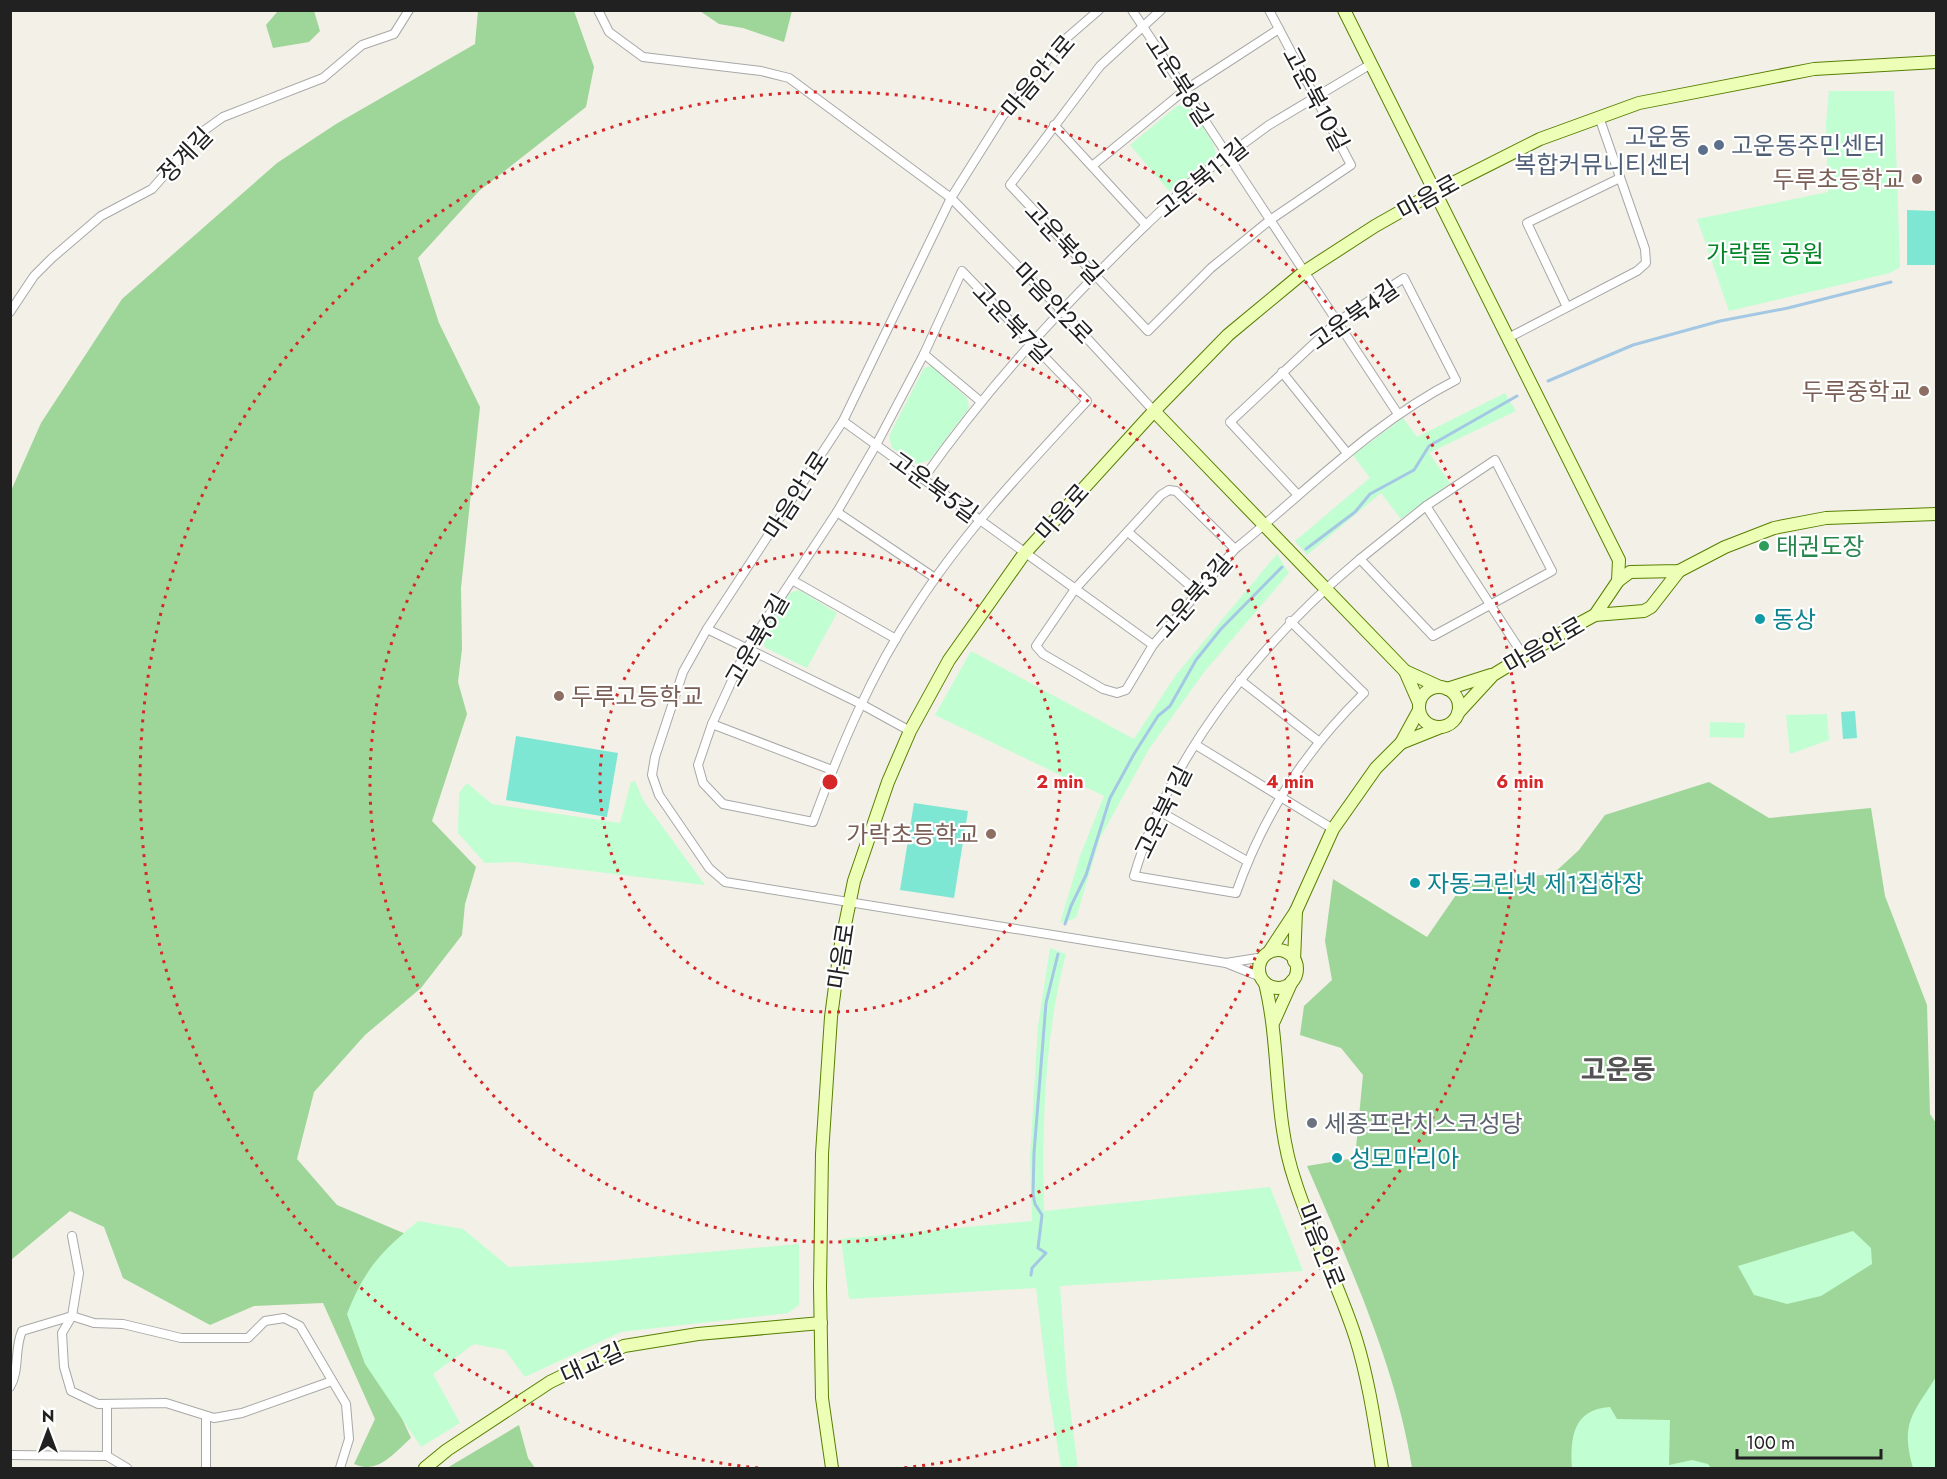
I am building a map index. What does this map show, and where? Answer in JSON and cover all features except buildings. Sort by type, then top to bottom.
[{"type":"street","name":"정계길","points":[[10,312],[34,276],[52,258],[101,216],[152,189],[202,132],[223,117],[323,78],[362,45],[394,34],[409,10]]},
{"type":"street","name":"마음안2로","points":[[598,10],[609,32],[643,57],[761,71],[789,78],[951,198],[1061,310],[1154,411]]},
{"type":"street","name":"마음안1로","points":[[1099,10],[1062,42],[1009,109],[951,198],[843,421],[707,629],[683,672],[655,757],[652,776],[659,795],[709,868],[725,882],[1226,963]]},
{"type":"street","name":"고운북8길","points":[[1132,10],[1398,414]]},
{"type":"street","points":[[1142,26],[1161,10]]},
{"type":"street","name":"고운북10길","points":[[1269,10],[1352,165],[1270,220]]},
{"type":"street","points":[[1344,10],[1619,560],[1617,584],[1620,606],[1628,611]]},
{"type":"street","name":"고운북9길","points":[[1142,26],[1100,66],[1010,185],[1148,331],[1211,268],[1270,220]]},
{"type":"street","points":[[1092,166],[1185,90],[1279,29]]},
{"type":"street","name":"마음로","points":[[832,1468],[822,1398],[822,1154],[831,1017],[840,950],[854,881],[888,782],[910,731],[949,660],[1024,554],[1154,411],[1228,335],[1304,272],[1375,226],[1435,192],[1539,139],[1639,103],[1814,69],[1936,62]]},
{"type":"street","name":"고운북11길","points":[[1054,125],[1146,225],[1190,183],[1269,125],[1371,64]]},
{"type":"street","points":[[1508,338],[1638,271],[1646,263],[1646,249],[1599,117]]},
{"type":"street","points":[[1567,307],[1527,223],[1620,178]]},
{"type":"street","points":[[923,479],[980,401],[1030,343],[1146,225]]},
{"type":"street","name":"고운북7길","points":[[876,445],[924,354],[962,271],[1087,400],[979,519]]},
{"type":"street","name":"고운북4길","points":[[1235,549],[1266,524],[1297,494],[1398,414],[1425,396],[1456,380],[1404,278],[1337,322],[1230,422],[1297,494]]},
{"type":"street","points":[[924,354],[980,401]]},
{"type":"street","points":[[1282,372],[1347,453]]},
{"type":"street","points":[[1154,411],[1266,524],[1324,590],[1405,671],[1444,688],[1455,696],[1458,713]]},
{"type":"street","name":"고운북5길","points":[[843,421],[1153,645]]},
{"type":"street","name":"고운북6길","points":[[876,445],[837,512],[747,648],[712,724],[698,765],[703,783],[723,804],[813,822],[861,704],[896,639],[935,578],[979,519]]},
{"type":"street","name":"고운북1길","points":[[1290,621],[1364,693],[1318,741],[1280,796],[1247,861],[1236,893],[1134,876],[1142,847],[1159,811],[1196,746],[1240,680],[1290,621],[1360,559],[1426,506],[1496,460],[1552,571],[1491,604]]},
{"type":"street","name":"고운북3길","points":[[1169,490],[1176,491],[1235,549],[1196,591],[1153,645],[1126,690],[1117,693],[1103,689],[1043,654],[1036,646],[1075,589],[1161,495],[1169,490]]},
{"type":"street","points":[[1426,506],[1523,655]]},
{"type":"street","points":[[837,512],[935,578]]},
{"type":"street","points":[[1595,615],[1644,611],[1679,571],[1725,547],[1774,528],[1826,518],[1936,514]]},
{"type":"street","points":[[1128,532],[1196,591]]},
{"type":"street","points":[[1360,559],[1433,636],[1491,604]]},
{"type":"street","points":[[1619,560],[1641,572],[1656,584],[1656,600]]},
{"type":"street","points":[[1595,615],[1623,575],[1679,571]]},
{"type":"street","points":[[792,580],[896,639]]},
{"type":"street","name":"마음안로","points":[[1492,675],[1595,615]]},
{"type":"street","points":[[707,629],[861,704],[910,731]]},
{"type":"street","points":[[1405,671],[1429,725],[1441,727]]},
{"type":"street","points":[[1274,1021],[1259,967],[1296,911],[1333,829],[1376,768],[1401,743],[1429,690],[1492,675]]},
{"type":"street","points":[[1401,743],[1452,722],[1492,675]]},
{"type":"street","points":[[1240,680],[1318,741]]},
{"type":"street","points":[[712,724],[832,771]]},
{"type":"street","points":[[1196,746],[1333,829]]},
{"type":"street","points":[[1159,811],[1247,861]]},
{"type":"street","points":[[1274,1021],[1296,972],[1294,961],[1296,911]]},
{"type":"street","points":[[1226,963],[1281,951],[1294,961]]},
{"type":"street","points":[[1226,963],[1276,988],[1292,981]]},
{"type":"street","name":"마음안로","points":[[1274,1021],[1275,1074],[1284,1140],[1295,1181],[1356,1340],[1371,1398],[1382,1468]]},
{"type":"street","points":[[72,1236],[79,1272],[72,1316],[62,1333],[64,1367],[71,1391],[98,1404],[166,1403],[214,1418],[242,1413],[332,1381]]},
{"type":"street","points":[[10,1387],[15,1379],[16,1344],[22,1331],[72,1316],[94,1323],[123,1324],[181,1338],[248,1338],[265,1321],[284,1318],[300,1326],[346,1404],[349,1439],[340,1468]]},
{"type":"street","name":"대교길","points":[[425,1468],[447,1450],[550,1382],[624,1346],[698,1334],[821,1323]]},
{"type":"street","points":[[107,1404],[107,1456]]},
{"type":"street","points":[[206,1416],[206,1468]]},
{"type":"street","points":[[10,1455],[107,1456],[127,1468]]},
{"type":"green space","points":[[792,10],[784,42],[743,28],[719,24],[700,11]]},
{"type":"green space","points":[[278,11],[314,11],[320,31],[309,42],[273,48],[266,25]]},
{"type":"green space","points":[[478,11],[574,11],[594,67],[586,107],[479,191],[418,258],[439,323],[480,407],[461,588],[462,649],[458,682],[467,714],[432,821],[476,867],[465,904],[462,935],[421,988],[365,1035],[314,1092],[297,1159],[337,1205],[420,1240],[365,1339],[411,1438],[385,1461],[371,1467],[363,1467],[354,1464],[375,1419],[323,1303],[254,1306],[210,1325],[123,1278],[104,1227],[70,1211],[11,1260],[10,493],[41,423],[122,299],[277,163],[336,124],[475,44]]},
{"type":"green space","name":"가락뜰 공원","points":[[1829,91],[1894,91],[1900,267],[1890,273],[1729,311],[1697,219],[1828,192],[1826,123]]},
{"type":"green space","points":[[1189,104],[1214,145],[1216,158],[1169,191],[1130,145],[1177,106]]},
{"type":"green space","points":[[931,366],[967,398],[969,408],[930,460],[917,464],[892,448],[889,436],[924,368]]},
{"type":"green space","points":[[1505,393],[1516,411],[1429,453],[1450,483],[1401,519],[1381,493],[1307,555],[1295,541],[1370,478],[1353,455],[1403,418],[1417,437]]},
{"type":"green space","points":[[1277,554],[1289,573],[1205,671],[1149,749],[1100,838],[1076,918],[1060,923],[1080,856],[1104,796],[935,715],[971,651],[1134,739],[1175,676]]},
{"type":"green space","points":[[799,590],[837,613],[807,668],[766,648],[760,639],[790,593]]},
{"type":"green space","points":[[1827,714],[1829,740],[1790,754],[1786,715]]},
{"type":"green space","points":[[1710,722],[1745,723],[1744,738],[1710,737]]},
{"type":"green space","points":[[635,781],[643,800],[705,885],[516,862],[485,863],[458,833],[459,793],[467,783],[492,804],[620,823],[631,782]]},
{"type":"green space","points":[[1709,782],[1769,818],[1871,808],[1885,896],[1927,1005],[1930,1114],[1936,1123],[1936,1468],[1412,1468],[1405,1429],[1383,1352],[1307,1166],[1355,1158],[1363,1075],[1341,1048],[1300,1035],[1304,1006],[1332,980],[1325,941],[1333,879],[1427,937],[1467,879],[1482,881],[1553,874],[1579,850],[1605,815]]},
{"type":"green space","points":[[1050,948],[1066,954],[1053,1017],[1046,1082],[1044,1211],[1270,1187],[1303,1271],[1060,1286],[1067,1384],[1078,1468],[1061,1468],[1036,1288],[849,1299],[841,1239],[1032,1221],[1030,1157],[1038,1026]]},
{"type":"green space","points":[[418,1221],[463,1229],[509,1267],[595,1262],[799,1244],[799,1305],[788,1313],[621,1332],[525,1377],[505,1350],[474,1344],[433,1374],[460,1423],[421,1447],[365,1364],[347,1314],[360,1284],[375,1262]]},
{"type":"green space","points":[[1853,1231],[1871,1248],[1872,1264],[1821,1296],[1787,1304],[1754,1295],[1738,1266]]},
{"type":"green space","points":[[1936,1377],[1936,1468],[1913,1468],[1909,1452],[1908,1429],[1915,1410]]},
{"type":"green space","points":[[1610,1407],[1617,1419],[1670,1420],[1669,1465],[1692,1460],[1708,1464],[1711,1468],[1572,1468],[1572,1446],[1576,1427],[1588,1413]]},
{"type":"green space","points":[[519,1425],[528,1458],[535,1468],[447,1468]]},
{"type":"shaded area","points":[[1907,210],[1936,211],[1936,265],[1907,265]]},
{"type":"shaded area","points":[[1855,711],[1857,738],[1843,739],[1841,712]]},
{"type":"shaded area","points":[[516,736],[618,753],[607,817],[506,800]]},
{"type":"shaded area","points":[[914,803],[968,811],[954,898],[900,890]]},
{"type":"waterway","points":[[1548,381],[1633,345],[1720,321],[1788,308],[1891,282]]},
{"type":"waterway","points":[[1306,549],[1355,512],[1370,494],[1414,470],[1429,446],[1517,396]]},
{"type":"waterway","points":[[1065,924],[1086,875],[1110,798],[1134,754],[1158,716],[1170,706],[1196,660],[1221,629],[1282,567]]},
{"type":"waterway","points":[[1031,1275],[1032,1268],[1046,1253],[1038,1248],[1042,1215],[1035,1204],[1033,1194],[1034,1153],[1046,1003],[1058,954]]},
{"type":"place","name":"고운동주민센터","points":[[1719,145]]},
{"type":"place","name":"고운동 복합커뮤니티센터","points":[[1703,150]]},
{"type":"place","name":"두루초등학교","points":[[1917,179]]},
{"type":"place","name":"두루중학교","points":[[1924,391]]},
{"type":"place","name":"태권도장","points":[[1764,546]]},
{"type":"place","name":"동상","points":[[1760,619]]},
{"type":"place","name":"두루고등학교","points":[[559,696]]},
{"type":"place","name":"가락초등학교","points":[[991,834]]},
{"type":"place","name":"자동크린넷 제1집하장","points":[[1415,883]]},
{"type":"place","name":"세종프란치스코성당","points":[[1312,1123]]},
{"type":"place","name":"성모마리아","points":[[1337,1158]]},
{"type":"district","name":"고운동","points":[[1618,1069]]}]
